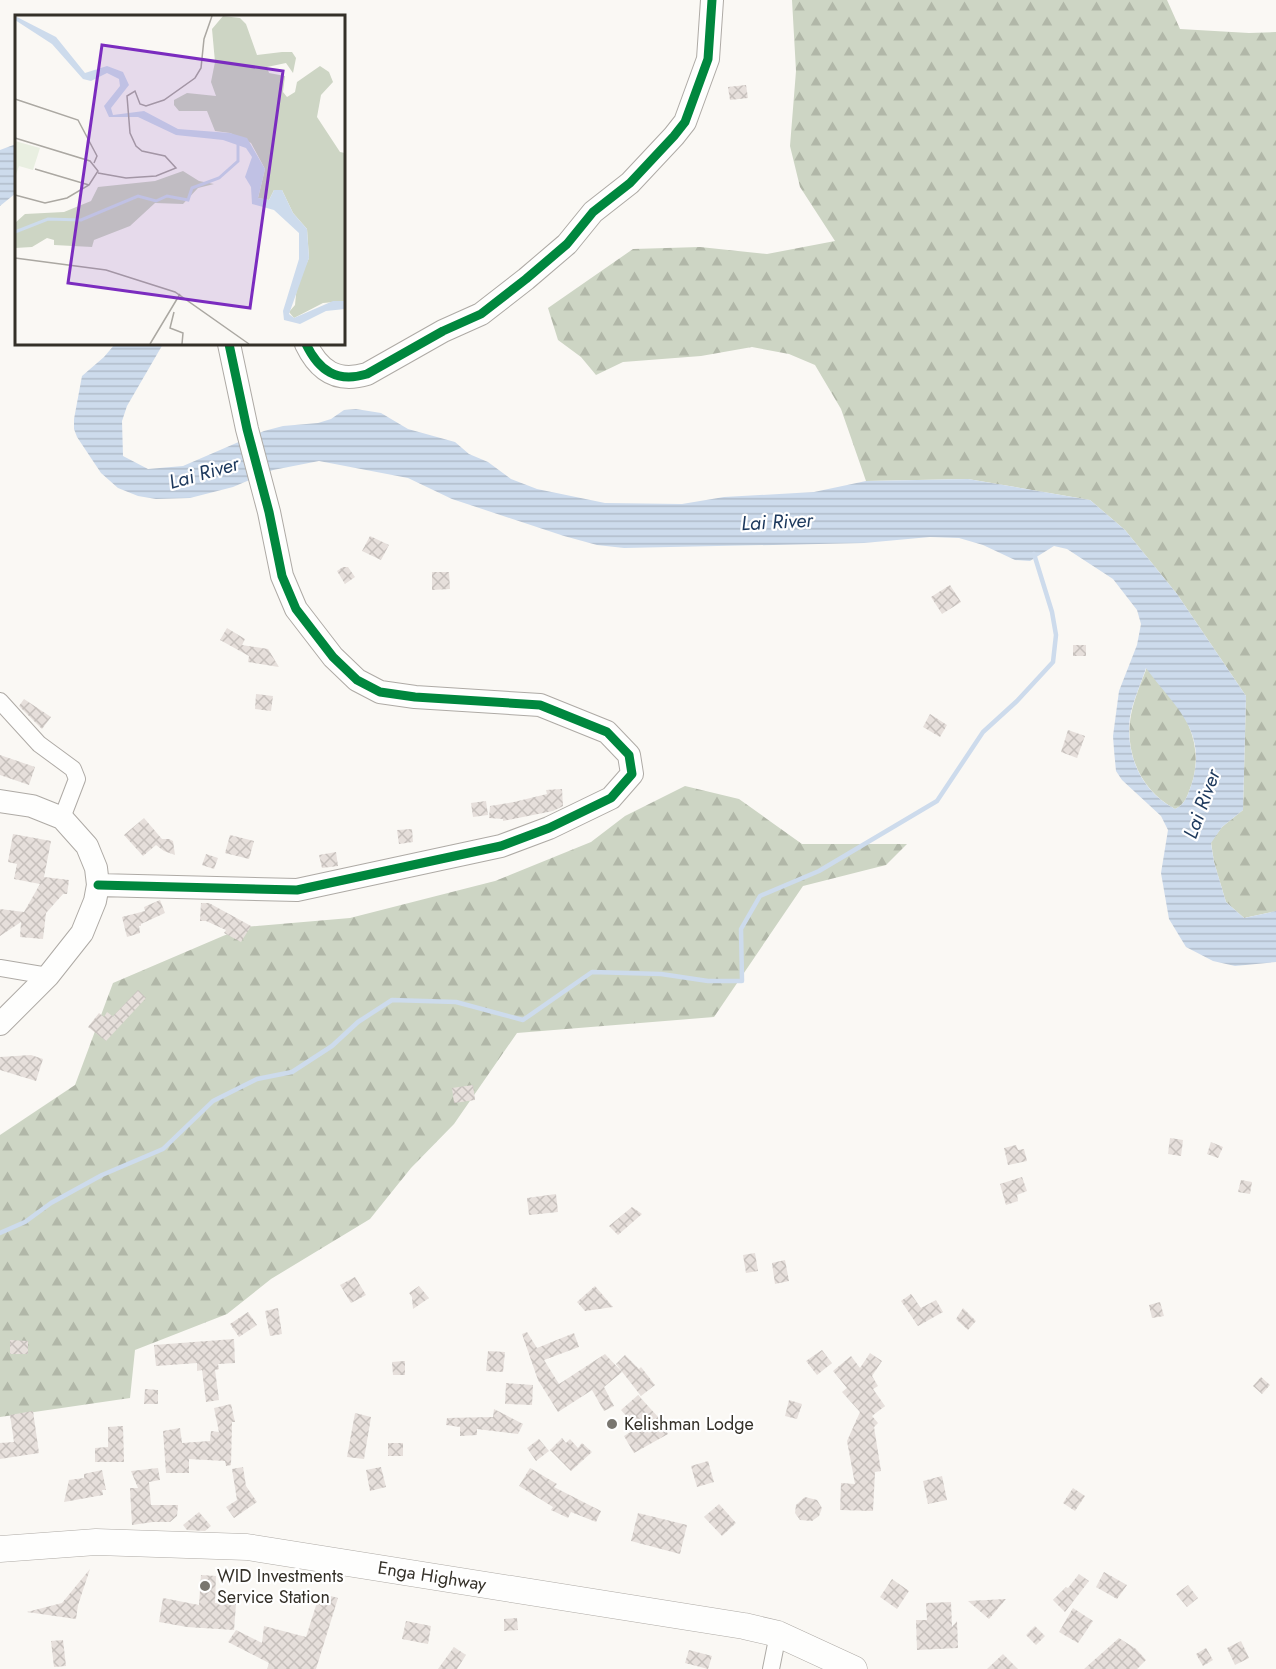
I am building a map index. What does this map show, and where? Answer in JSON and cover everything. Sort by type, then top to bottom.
[{"type":"main road","name":"Enga Highway","points":[[0,1549],[96,1542],[247,1547],[732,1624],[778,1634],[854,1669]]},
{"type":"street","points":[[307,345],[323,369],[339,377],[355,378],[367,374],[443,331],[482,314],[526,279],[567,244],[593,212],[630,183],[685,122],[708,59],[712,0]]},
{"type":"street","points":[[98,885],[297,890],[501,846],[549,828],[611,798],[633,774],[628,755],[607,732],[540,705],[415,697],[380,692],[357,680],[333,657],[296,609],[282,576],[229,345]]},
{"type":"street","points":[[0,701],[39,744],[73,769],[77,779],[62,818]]},
{"type":"street","points":[[0,801],[32,806],[62,818],[87,846],[96,868],[98,885],[82,933],[48,976],[0,1024]]},
{"type":"street","points":[[0,968],[48,976]]},
{"type":"street","points":[[771,1669],[778,1634]]},
{"type":"green space","points":[[792,0],[1167,0],[1180,29],[1249,33],[1276,32],[1276,911],[1244,918],[1226,902],[1214,862],[1211,842],[1222,827],[1243,810],[1246,696],[1177,594],[1125,530],[1090,500],[968,479],[866,481],[841,409],[815,365],[789,354],[752,347],[701,356],[623,362],[596,375],[581,357],[558,340],[548,308],[633,249],[700,247],[767,254],[835,241],[800,187],[790,146],[796,71]]},
{"type":"green space","points":[[1147,667],[1184,716],[1193,737],[1196,759],[1192,783],[1188,795],[1175,809],[1153,792],[1144,781],[1133,757],[1130,743],[1129,729],[1132,709]]},
{"type":"green space","points":[[685,786],[739,799],[802,844],[907,844],[886,865],[803,886],[714,1017],[517,1033],[454,1124],[411,1168],[370,1219],[271,1279],[227,1314],[135,1350],[130,1398],[0,1417],[0,1135],[75,1085],[113,983],[244,927],[350,918],[495,881],[591,842],[625,816]]},
{"type":"water","points":[[15,144],[15,194],[0,206],[0,150]]},
{"type":"water","name":"Lai River","points":[[114,345],[162,345],[127,406],[122,421],[123,456],[148,469],[183,466],[264,431],[283,426],[318,423],[331,419],[344,410],[356,409],[381,413],[408,429],[455,442],[469,454],[488,462],[511,479],[537,489],[605,503],[682,504],[724,497],[814,492],[866,481],[968,479],[1090,500],[1125,530],[1177,594],[1246,696],[1243,810],[1222,827],[1211,843],[1226,902],[1244,918],[1276,911],[1276,962],[1235,966],[1213,961],[1186,947],[1169,919],[1161,873],[1168,830],[1161,816],[1122,780],[1116,771],[1114,750],[1113,736],[1119,691],[1137,645],[1141,624],[1137,610],[1113,579],[1067,549],[1054,546],[1030,561],[1015,560],[983,545],[959,538],[930,537],[864,543],[624,548],[597,545],[452,499],[408,478],[319,461],[273,470],[233,487],[190,498],[156,499],[138,496],[118,488],[101,473],[77,437],[74,419],[82,376]],"holes":[[[1146,668],[1177,707],[1192,733],[1196,764],[1188,795],[1175,809],[1163,801],[1145,782],[1138,771],[1130,745],[1130,717]]]},
{"type":"building","points":[[746,85],[748,98],[730,100],[728,87]]},
{"type":"building","points":[[370,536],[389,545],[381,560],[362,551]]},
{"type":"building","points":[[348,567],[355,577],[345,584],[337,571]]},
{"type":"building","points":[[432,572],[449,572],[450,589],[432,590]]},
{"type":"building","points":[[950,585],[961,602],[942,614],[931,597]]},
{"type":"building","points":[[227,628],[245,639],[242,645],[268,649],[279,667],[248,662],[249,656],[220,640]]},
{"type":"building","points":[[1073,645],[1086,645],[1086,656],[1073,656]]},
{"type":"building","points":[[256,694],[273,696],[271,711],[255,709]]},
{"type":"building","points":[[24,699],[51,717],[42,729],[19,706]]},
{"type":"building","points":[[930,714],[947,725],[940,737],[923,727]]},
{"type":"building","points":[[1068,730],[1085,736],[1077,758],[1061,752]]},
{"type":"building","points":[[0,755],[35,767],[29,785],[0,775]]},
{"type":"building","points":[[562,789],[563,806],[553,811],[503,821],[503,819],[489,818],[490,806],[547,794],[546,790]]},
{"type":"building","points":[[486,801],[488,815],[473,817],[471,803]]},
{"type":"building","points":[[144,818],[162,839],[173,841],[175,855],[156,845],[143,856],[124,835]]},
{"type":"building","points":[[412,829],[413,842],[399,844],[397,830]]},
{"type":"building","points":[[13,834],[51,841],[44,877],[69,880],[67,894],[63,894],[46,913],[43,939],[20,937],[21,922],[0,936],[0,909],[24,912],[40,884],[14,879],[17,864],[8,862]]},
{"type":"building","points":[[230,835],[254,841],[249,859],[225,853]]},
{"type":"building","points":[[336,852],[338,866],[322,868],[319,855]]},
{"type":"building","points":[[206,854],[218,858],[214,869],[202,865]]},
{"type":"building","points":[[160,900],[165,913],[141,924],[140,933],[127,937],[122,917],[145,911],[144,907]]},
{"type":"building","points":[[201,903],[209,903],[251,926],[241,942],[224,933],[226,930],[206,921],[200,921]]},
{"type":"building","points":[[138,990],[146,998],[106,1041],[88,1027],[99,1013],[104,1017],[107,1012],[119,1021],[113,1016]]},
{"type":"building","points":[[31,1055],[43,1059],[36,1081],[0,1070],[0,1057]]},
{"type":"building","points":[[473,1085],[475,1100],[454,1103],[452,1088]]},
{"type":"building","points":[[1170,1138],[1183,1140],[1181,1156],[1168,1154]]},
{"type":"building","points":[[1211,1142],[1223,1147],[1218,1158],[1207,1154]]},
{"type":"building","points":[[1016,1145],[1018,1150],[1024,1149],[1027,1161],[1008,1165],[1004,1148]]},
{"type":"building","points":[[1022,1177],[1027,1191],[1017,1195],[1018,1201],[1006,1205],[1000,1184]]},
{"type":"building","points":[[1241,1180],[1252,1182],[1250,1194],[1238,1192]]},
{"type":"building","points":[[556,1194],[558,1212],[529,1215],[527,1198]]},
{"type":"building","points":[[632,1207],[642,1214],[618,1235],[609,1226]]},
{"type":"building","points":[[755,1253],[758,1271],[746,1273],[743,1255]]},
{"type":"building","points":[[785,1260],[789,1281],[775,1284],[772,1263]]},
{"type":"building","points":[[355,1277],[366,1295],[351,1303],[340,1285]]},
{"type":"building","points":[[419,1286],[429,1298],[413,1309],[412,1297],[409,1293]]},
{"type":"building","points":[[595,1286],[613,1307],[585,1311],[577,1302]]},
{"type":"building","points":[[911,1294],[921,1308],[936,1300],[943,1312],[918,1326],[901,1301]]},
{"type":"building","points":[[1160,1302],[1164,1316],[1152,1318],[1149,1305]]},
{"type":"building","points":[[278,1308],[282,1334],[270,1336],[265,1311]]},
{"type":"building","points":[[963,1308],[976,1321],[968,1330],[956,1319]]},
{"type":"building","points":[[248,1312],[257,1325],[239,1337],[230,1324]]},
{"type":"building","points":[[527,1332],[537,1348],[574,1333],[579,1347],[544,1360],[559,1384],[605,1354],[622,1372],[604,1387],[614,1406],[604,1411],[592,1390],[558,1412],[538,1380],[522,1334]]},
{"type":"building","points":[[234,1339],[235,1363],[218,1364],[219,1369],[215,1370],[219,1400],[206,1402],[202,1370],[197,1371],[197,1363],[156,1366],[154,1345]]},
{"type":"building","points":[[10,1340],[28,1341],[28,1354],[10,1354]]},
{"type":"building","points":[[822,1350],[832,1363],[817,1375],[806,1361]]},
{"type":"building","points":[[488,1351],[505,1352],[503,1372],[486,1371]]},
{"type":"building","points":[[870,1353],[882,1361],[872,1376],[878,1386],[873,1389],[885,1406],[872,1416],[878,1423],[874,1427],[881,1471],[875,1472],[873,1511],[840,1510],[841,1483],[855,1484],[847,1441],[860,1412],[842,1392],[847,1388],[833,1371],[851,1356],[860,1368]]},
{"type":"building","points":[[625,1355],[639,1369],[641,1367],[655,1385],[641,1396],[616,1364]]},
{"type":"building","points":[[405,1361],[405,1375],[393,1375],[392,1362]]},
{"type":"building","points":[[1261,1377],[1270,1385],[1262,1394],[1253,1386]]},
{"type":"building","points":[[506,1383],[533,1385],[532,1405],[505,1404]]},
{"type":"building","points":[[145,1389],[158,1390],[158,1404],[144,1404]]},
{"type":"building","points":[[638,1395],[659,1418],[668,1434],[634,1453],[624,1436],[637,1428],[621,1410]]},
{"type":"building","points":[[789,1400],[802,1404],[797,1419],[785,1416]]},
{"type":"building","points":[[231,1404],[235,1422],[232,1422],[231,1465],[226,1466],[225,1461],[189,1459],[189,1473],[166,1473],[163,1431],[180,1428],[182,1443],[210,1441],[211,1431],[219,1432],[214,1408]]},
{"type":"building","points":[[494,1409],[523,1424],[518,1434],[477,1429],[477,1435],[460,1436],[460,1427],[446,1425],[447,1418],[493,1417]]},
{"type":"building","points":[[33,1411],[39,1453],[0,1459],[0,1443],[14,1442],[10,1415]]},
{"type":"building","points":[[355,1413],[371,1417],[364,1459],[347,1457]]},
{"type":"building","points":[[123,1426],[124,1462],[95,1462],[95,1448],[108,1447],[108,1427]]},
{"type":"building","points":[[562,1438],[566,1443],[570,1439],[578,1448],[582,1443],[592,1452],[571,1471],[550,1450]]},
{"type":"building","points":[[539,1439],[549,1451],[536,1461],[527,1448]]},
{"type":"building","points":[[388,1443],[403,1443],[403,1456],[388,1456]]},
{"type":"building","points":[[708,1461],[714,1482],[697,1487],[691,1466]]},
{"type":"building","points":[[243,1467],[246,1486],[257,1502],[234,1518],[226,1507],[237,1500],[232,1469]]},
{"type":"building","points":[[381,1467],[386,1487],[370,1491],[366,1470]]},
{"type":"building","points":[[158,1468],[160,1480],[149,1482],[151,1505],[178,1505],[177,1516],[170,1522],[132,1525],[130,1488],[138,1488],[131,1471]]},
{"type":"building","points":[[530,1468],[557,1484],[554,1487],[601,1511],[596,1522],[571,1512],[568,1518],[551,1510],[553,1507],[519,1486]]},
{"type":"building","points":[[102,1470],[106,1490],[102,1490],[103,1495],[64,1502],[69,1480],[84,1478],[84,1474]]},
{"type":"building","points":[[942,1476],[947,1500],[928,1504],[923,1481]]},
{"type":"building","points":[[1073,1488],[1085,1496],[1075,1511],[1063,1503]]},
{"type":"building","points":[[805,1497],[817,1500],[822,1508],[819,1516],[812,1521],[800,1520],[795,1513],[796,1505]]},
{"type":"building","points":[[719,1504],[736,1523],[722,1536],[704,1517]]},
{"type":"building","points":[[199,1512],[211,1526],[205,1531],[187,1530],[183,1525]]},
{"type":"building","points":[[638,1513],[687,1525],[680,1554],[631,1541]]},
{"type":"building","points":[[90,1569],[78,1605],[76,1619],[27,1612],[62,1603]]},
{"type":"building","points":[[1104,1572],[1127,1585],[1117,1599],[1096,1587]]},
{"type":"building","points":[[1079,1574],[1089,1581],[1065,1612],[1053,1600],[1066,1587],[1068,1588]]},
{"type":"building","points":[[201,1575],[216,1576],[215,1603],[236,1604],[234,1630],[187,1627],[159,1622],[163,1598],[199,1605]]},
{"type":"building","points":[[892,1579],[909,1591],[897,1609],[880,1597]]},
{"type":"building","points":[[1188,1585],[1198,1598],[1187,1607],[1176,1594]]},
{"type":"building","points":[[320,1593],[338,1598],[316,1669],[267,1669],[269,1663],[228,1642],[236,1630],[262,1643],[264,1626],[306,1637]]},
{"type":"building","points":[[1006,1599],[989,1619],[968,1601]]},
{"type":"building","points":[[951,1602],[952,1627],[957,1621],[958,1648],[917,1650],[916,1620],[927,1620],[926,1603]]},
{"type":"building","points":[[1073,1608],[1093,1621],[1078,1643],[1059,1632]]},
{"type":"building","points":[[517,1618],[518,1630],[504,1631],[504,1619]]},
{"type":"building","points":[[406,1621],[431,1626],[428,1644],[402,1639]]},
{"type":"building","points":[[1035,1626],[1045,1636],[1036,1645],[1026,1635]]},
{"type":"building","points":[[1119,1638],[1136,1649],[1146,1660],[1137,1669],[1084,1669]]},
{"type":"building","points":[[63,1640],[66,1666],[54,1667],[51,1641]]},
{"type":"building","points":[[1241,1641],[1249,1658],[1235,1665],[1227,1648]]},
{"type":"building","points":[[454,1647],[466,1655],[457,1669],[438,1669]]},
{"type":"building","points":[[1206,1648],[1213,1660],[1203,1666],[1196,1654]]},
{"type":"building","points":[[689,1650],[712,1656],[708,1669],[685,1663]]},
{"type":"building","points":[[1003,1654],[1018,1669],[987,1669]]},
{"type":"waterway","points":[[0,1233],[25,1222],[51,1203],[102,1175],[163,1149],[213,1101],[257,1079],[292,1072],[332,1046],[358,1022],[392,1000],[456,1002],[523,1020],[592,972],[661,974],[708,981],[742,981],[741,929],[760,896],[819,871],[937,801],[983,732],[1017,701],[1053,662],[1056,635],[1052,612],[1034,554]]},
{"type":"cycle path","points":[[307,345],[323,368],[338,376],[367,374],[443,331],[481,314],[526,279],[567,244],[593,212],[630,183],[685,122],[708,59],[712,0]]},
{"type":"cycle path","points":[[98,885],[297,890],[501,846],[549,828],[611,798],[632,774],[629,755],[607,732],[540,705],[415,697],[380,692],[357,680],[333,657],[296,609],[282,576],[229,345]]},
{"type":"place","name":"Kelishman Lodge","points":[[612,1424]]},
{"type":"place","name":"WID Investments Service Station","points":[[205,1586]]}]
